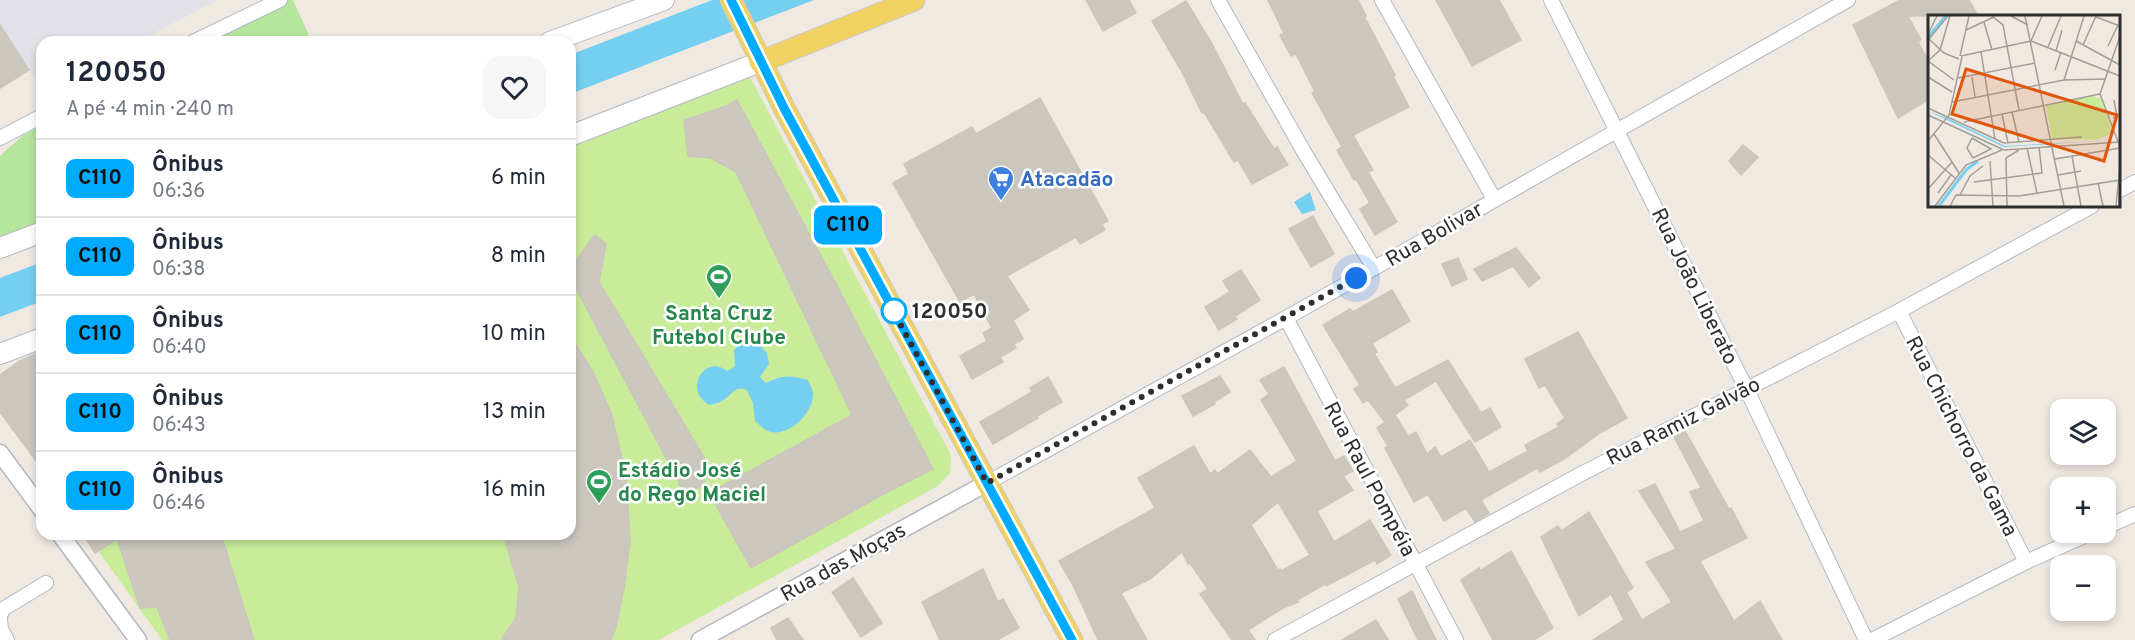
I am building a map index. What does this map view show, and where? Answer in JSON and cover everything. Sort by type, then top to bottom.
[{"type":"main road","points":[[566,36],[664,0]]},
{"type":"main road","points":[[731,0],[760,62],[1072,640]]},
{"type":"main road","points":[[576,134],[914,0]]},
{"type":"main road","points":[[0,248],[36,234]]},
{"type":"main road","points":[[0,354],[36,340]]},
{"type":"street","points":[[205,36],[280,0]]},
{"type":"street","points":[[1218,0],[1304,152],[1374,268]]},
{"type":"street","points":[[1383,0],[1494,199]]},
{"type":"street","name":"Rua João Liberato","points":[[1551,0],[1746,388],[1866,640]]},
{"type":"street","name":"Rua Bolivar","points":[[987,483],[1286,318],[1848,0]]},
{"type":"street","points":[[0,138],[36,119]]},
{"type":"street","points":[[2120,190],[2135,182]]},
{"type":"street","name":"Rua Ramiz Galvão","points":[[1275,640],[1582,473],[1899,311],[2090,207]]},
{"type":"street","name":"Rua Chichorro da Gama","points":[[1899,311],[2026,562]]},
{"type":"street","name":"Rua Raul Pompéia","points":[[1286,318],[1456,640]]},
{"type":"street","points":[[0,453],[36,502]]},
{"type":"street","name":"Rua das Moças","points":[[700,640],[987,483]]},
{"type":"street","points":[[2116,523],[2135,514]]},
{"type":"street","points":[[64,540],[138,640]]},
{"type":"street","points":[[1872,640],[2068,543]]},
{"type":"street","points":[[7,640],[1,628],[0,617],[3,609],[46,583]]},
{"type":"shaded area","points":[[0,0],[218,0],[149,36],[36,36],[36,80],[0,29]]},
{"type":"green space","points":[[283,0],[293,0],[309,36],[218,36]]},
{"type":"green space","name":"Santa Cruz Futebol Clube","points":[[750,77],[951,455],[950,473],[938,486],[659,640],[162,640],[90,540],[576,540],[576,144]]},
{"type":"green space","points":[[36,128],[36,224],[0,238],[0,156],[22,136]]},
{"type":"water","points":[[712,0],[814,0],[576,92],[576,53]]},
{"type":"water","points":[[1310,192],[1316,210],[1302,214],[1294,202]]},
{"type":"water","points":[[36,264],[36,303],[0,317],[0,278]]},
{"type":"water","points":[[747,342],[759,344],[767,353],[769,364],[760,377],[766,383],[777,378],[791,377],[808,380],[812,388],[810,408],[800,421],[786,430],[769,431],[755,421],[753,403],[747,390],[737,390],[721,401],[709,405],[699,395],[697,386],[702,372],[715,366],[728,371],[735,366],[734,350],[740,344]]},
{"type":"building","points":[[1086,0],[1129,0],[1136,13],[1103,31]]},
{"type":"building","points":[[1268,0],[1358,0],[1395,75],[1393,76],[1409,107],[1353,135],[1373,170],[1368,172],[1397,222],[1375,235],[1360,209],[1370,203],[1337,150],[1342,147],[1312,93],[1315,92],[1296,54],[1291,56],[1280,35],[1284,33]]},
{"type":"building","points":[[1436,0],[1499,0],[1521,40],[1472,66]]},
{"type":"building","points":[[1900,0],[1969,0],[1977,15],[1908,16],[1921,40],[1918,42],[1928,60],[1928,100],[1898,118],[1853,25]]},
{"type":"building","points":[[1186,1],[1211,42],[1243,104],[1245,103],[1274,149],[1277,147],[1288,165],[1252,184],[1238,160],[1234,162],[1204,112],[1202,113],[1182,72],[1152,21]]},
{"type":"building","points":[[0,25],[29,70],[0,88]]},
{"type":"building","name":"Atacadão","points":[[1040,98],[1108,221],[1102,224],[1105,230],[1080,244],[1076,237],[1007,276],[1029,310],[1013,320],[1023,339],[1014,344],[1016,348],[1000,357],[1003,362],[972,379],[960,356],[987,341],[983,333],[992,328],[974,294],[960,302],[893,183],[909,174],[904,164],[972,127],[976,134]]},
{"type":"building","points":[[737,100],[933,469],[751,568],[709,493],[852,415],[736,172],[711,158],[688,156],[684,120]]},
{"type":"building","points":[[1743,145],[1758,157],[1741,175],[1729,161]]},
{"type":"building","points":[[1313,216],[1334,254],[1311,267],[1289,229]]},
{"type":"building","points":[[595,235],[606,244],[599,282],[705,459],[704,487],[683,490],[576,288],[576,260]]},
{"type":"building","points":[[1516,248],[1540,278],[1529,287],[1513,266],[1482,281],[1474,269]]},
{"type":"building","points":[[1458,258],[1467,279],[1452,286],[1442,264]]},
{"type":"building","points":[[1241,270],[1260,300],[1235,316],[1237,319],[1219,330],[1205,307],[1230,292],[1223,281]]},
{"type":"building","points":[[1392,290],[1410,321],[1372,343],[1377,352],[1374,353],[1395,388],[1448,360],[1481,413],[1490,408],[1501,427],[1475,442],[1436,381],[1404,400],[1408,405],[1395,415],[1408,436],[1416,432],[1427,454],[1435,447],[1441,457],[1470,440],[1489,472],[1528,451],[1525,445],[1559,427],[1557,424],[1565,418],[1545,385],[1539,388],[1525,359],[1578,332],[1627,418],[1600,433],[1564,459],[1540,472],[1537,468],[1481,500],[1489,513],[1475,522],[1466,508],[1444,521],[1428,494],[1414,502],[1377,428],[1385,422],[1368,400],[1363,403],[1354,389],[1360,385],[1323,325],[1350,309],[1353,312]]},
{"type":"building","points":[[576,345],[593,372],[612,415],[626,476],[630,542],[624,588],[611,640],[501,640],[516,618],[519,587],[505,540],[576,540]]},
{"type":"building","points":[[36,354],[36,461],[0,412],[0,375],[20,361]]},
{"type":"building","points":[[1284,367],[1335,461],[1344,456],[1353,471],[1343,476],[1353,490],[1317,511],[1334,542],[1370,520],[1391,555],[1377,564],[1375,560],[1326,586],[1325,584],[1297,600],[1298,602],[1283,608],[1248,630],[1255,640],[1232,640],[1200,594],[1208,589],[1190,563],[1188,564],[1182,552],[1150,579],[1121,593],[1147,640],[1098,640],[1073,585],[1059,561],[1155,508],[1138,478],[1194,446],[1210,474],[1215,470],[1217,474],[1250,450],[1271,477],[1297,461],[1261,400],[1269,394],[1260,380]],"holes":[[[1278,502],[1310,555],[1281,571],[1278,570],[1251,525]]]},
{"type":"building","points":[[1220,376],[1230,392],[1214,402],[1215,404],[1193,416],[1182,396]]},
{"type":"building","points":[[1048,377],[1062,402],[993,444],[980,422],[1032,392],[1030,388]]},
{"type":"building","points":[[1685,431],[1747,538],[1700,561],[1734,621],[1760,601],[1782,640],[1593,640],[1624,620],[1611,594],[1579,616],[1541,537],[1558,526],[1561,531],[1589,512],[1633,588],[1626,592],[1642,620],[1672,602],[1646,562],[1676,549],[1639,491],[1655,484],[1680,532],[1704,521],[1690,492],[1701,488],[1674,437]]},
{"type":"building","points":[[87,540],[115,540],[95,553]]},
{"type":"building","points":[[117,540],[223,540],[254,640],[170,640],[157,607],[140,608]]},
{"type":"building","points":[[1511,551],[1553,628],[1534,640],[1493,640],[1461,580]]},
{"type":"building","points":[[983,569],[998,602],[1003,599],[1019,628],[997,640],[940,640],[922,602]]},
{"type":"building","points":[[853,578],[882,623],[861,637],[832,592]]},
{"type":"building","points":[[1412,591],[1436,640],[1418,640],[1398,599]]},
{"type":"building","points":[[788,618],[803,640],[777,640],[771,628]]},
{"type":"building","points":[[1376,620],[1388,640],[1342,640]]},
{"type":"bus line","name":"C110","points":[[731,0],[784,108],[1072,640]]},
{"type":"place","name":"Atacadão","points":[[1001,202]]},
{"type":"place","name":"Santa Cruz Futebol Clube","points":[[719,300]]},
{"type":"place","name":"120050","points":[[894,311]]},
{"type":"place","name":"Estádio José do Rego Maciel","points":[[599,505]]},
{"type":"route","points":[[894,311],[892,309],[987,483],[1356,278]]}]
